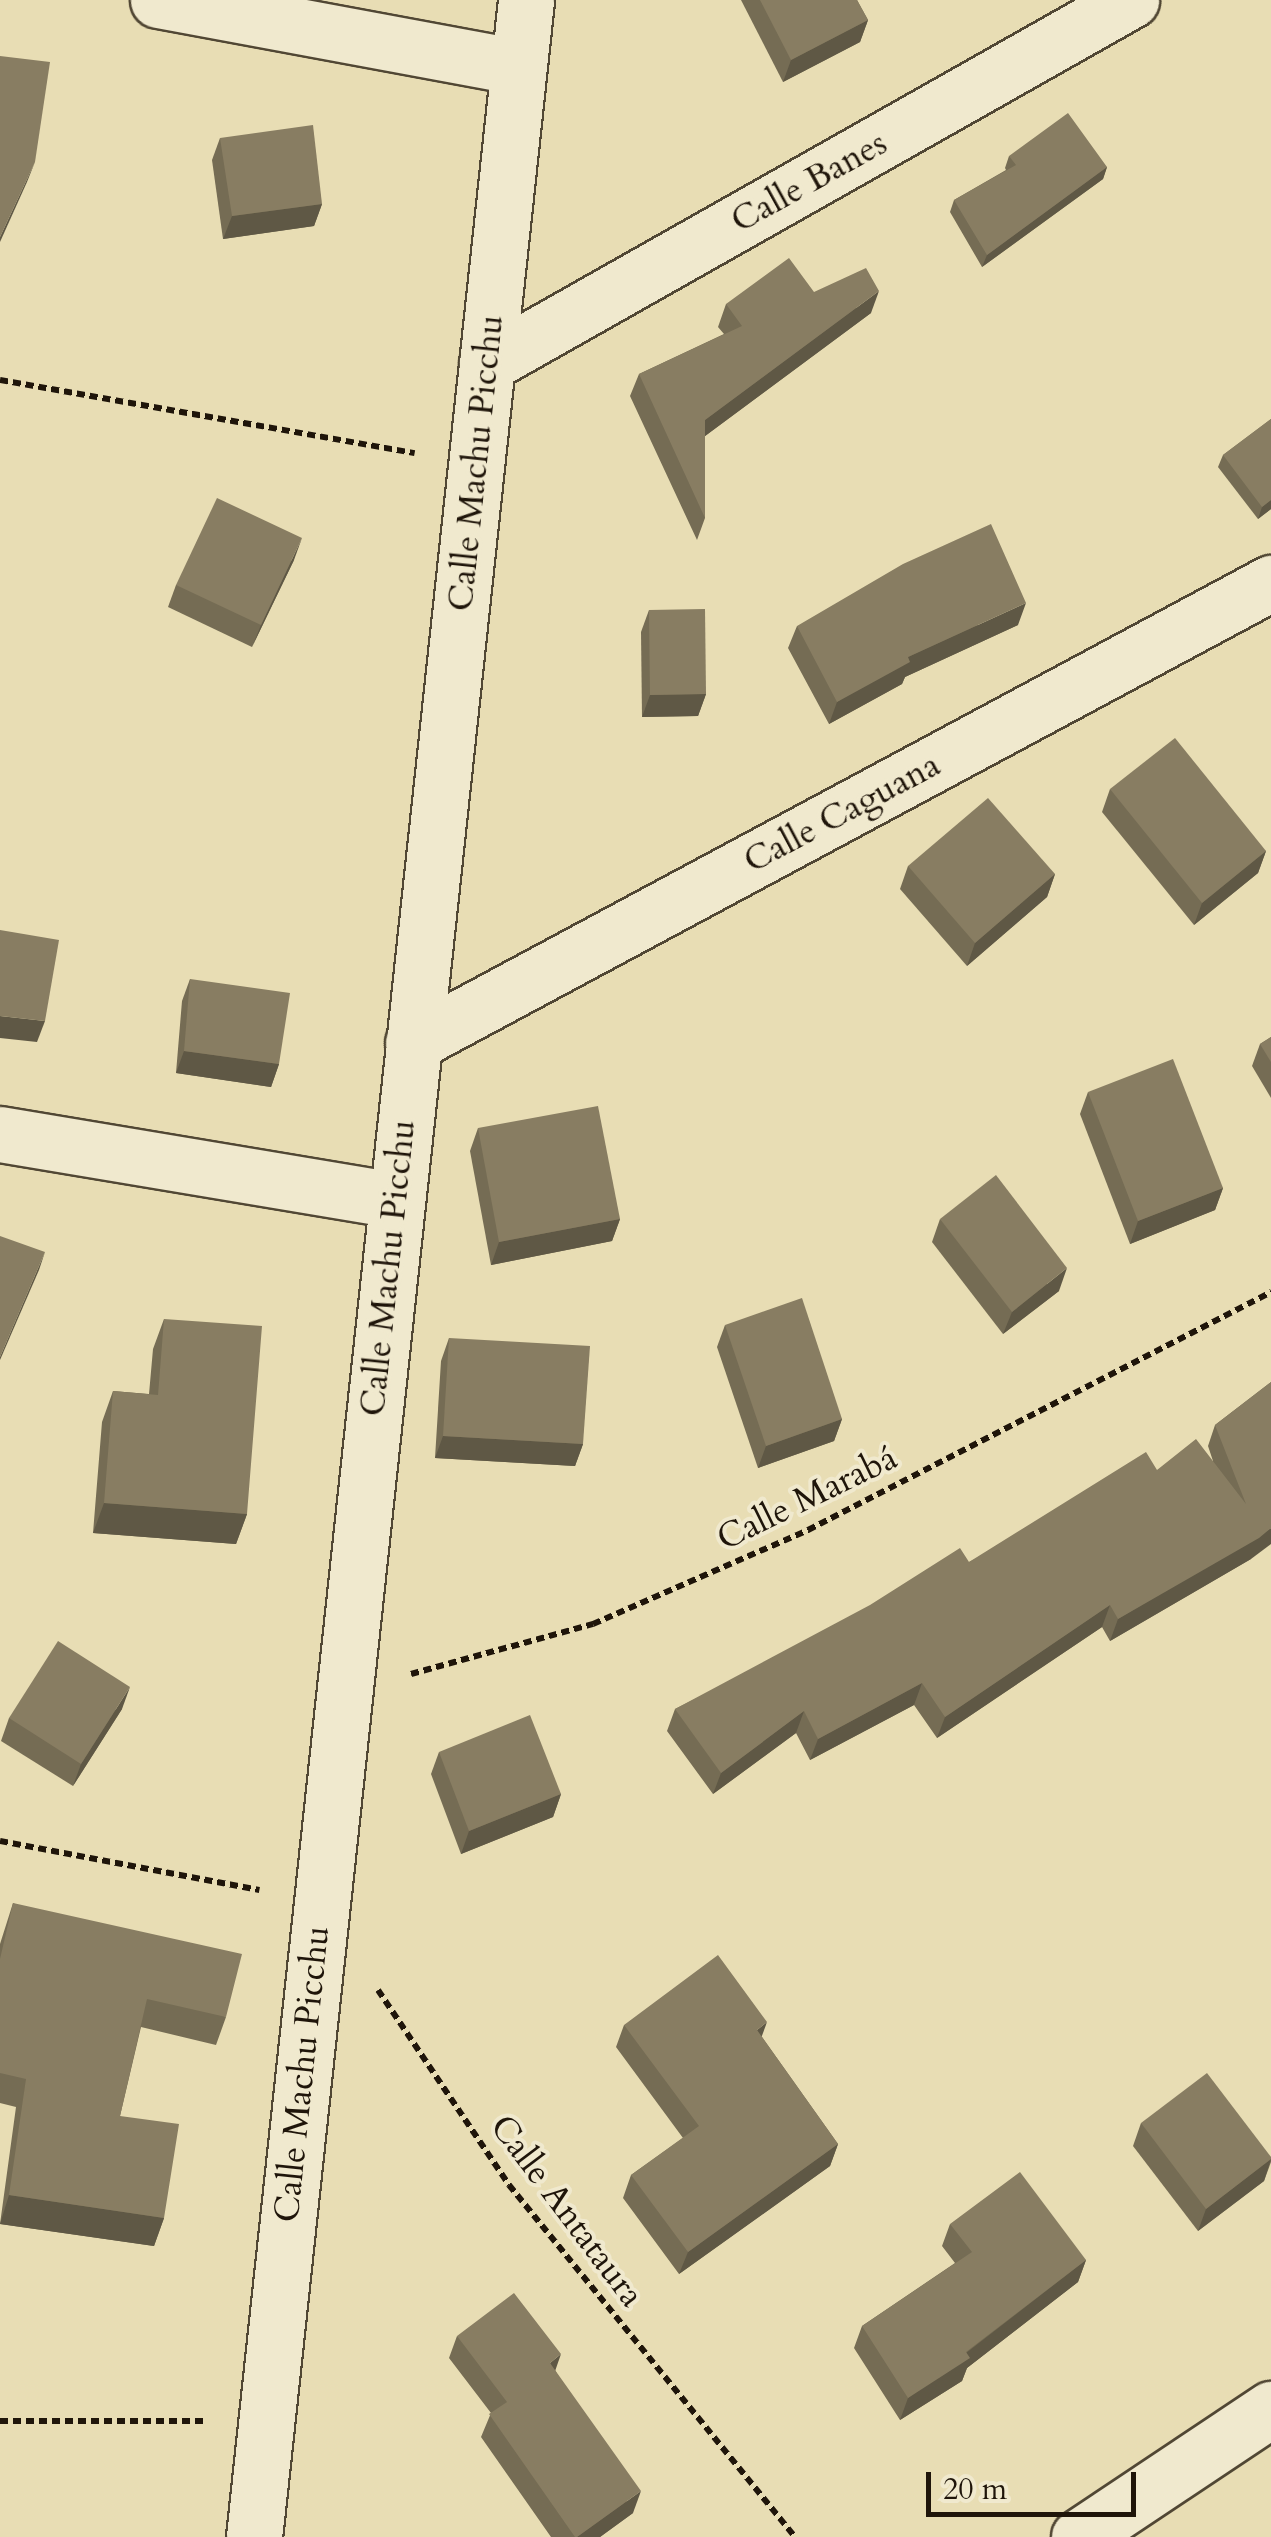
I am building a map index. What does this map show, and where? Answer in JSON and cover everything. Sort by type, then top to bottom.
[{"type":"street","points":[[158,0],[518,67]]},
{"type":"street","name":"Calle Machu Picchu","points":[[254,2537],[526,0]]},
{"type":"street","name":"Calle Banes","points":[[487,364],[1131,0]]},
{"type":"street","name":"Calle Caguana","points":[[413,1044],[1271,583]]},
{"type":"street","points":[[0,1134],[396,1200]]},
{"type":"street","points":[[1079,2537],[1271,2408]]},
{"type":"path","points":[[0,380],[476,464]]},
{"type":"path","name":"Calle Marabá","points":[[343,1693],[593,1624],[808,1530],[1271,1292]]},
{"type":"path","points":[[0,1842],[320,1901]]},
{"type":"path","name":"Calle Antataura","points":[[320,1901],[509,2184],[795,2537]]},
{"type":"path","points":[[0,2421],[266,2421]]},
{"type":"building","points":[[760,0],[857,0],[868,20],[791,60]]},
{"type":"building","points":[[0,56],[50,62],[35,162],[0,237]]},
{"type":"building","points":[[1068,113],[1107,167],[987,255],[954,200],[1016,165],[1009,156]]},
{"type":"building","points":[[313,125],[322,204],[232,216],[220,138]]},
{"type":"building","points":[[789,258],[814,292],[866,268],[879,291],[705,420],[705,518],[639,374],[742,326],[726,304]]},
{"type":"building","points":[[1271,419],[1271,500],[1262,507],[1223,455]]},
{"type":"building","points":[[217,498],[302,538],[261,625],[176,585]]},
{"type":"building","points":[[991,524],[1026,603],[908,657],[910,662],[837,702],[797,626],[903,564]]},
{"type":"building","points":[[705,609],[706,694],[650,695],[649,610]]},
{"type":"building","points":[[1175,738],[1266,851],[1202,903],[1110,789]]},
{"type":"building","points":[[988,798],[1055,874],[975,943],[908,866]]},
{"type":"building","points":[[0,930],[59,940],[45,1021],[0,1016]]},
{"type":"building","points":[[190,979],[290,993],[279,1064],[184,1051]]},
{"type":"building","points":[[1271,1037],[1271,1062],[1260,1044]]},
{"type":"building","points":[[1173,1059],[1223,1188],[1138,1221],[1088,1092]]},
{"type":"building","points":[[598,1106],[620,1219],[499,1242],[478,1128]]},
{"type":"building","points":[[996,1175],[1067,1268],[1012,1312],[940,1219]]},
{"type":"building","points":[[0,1236],[45,1252],[0,1357]]},
{"type":"building","points":[[802,1298],[842,1419],[766,1446],[725,1325]]},
{"type":"building","points":[[164,1319],[262,1326],[247,1514],[104,1503],[113,1391],[158,1395]]},
{"type":"building","points":[[449,1338],[590,1346],[583,1444],[443,1436]]},
{"type":"building","points":[[1271,1382],[1271,1528],[1118,1619],[1110,1605],[945,1717],[922,1683],[818,1739],[804,1711],[721,1773],[675,1709],[870,1605],[960,1548],[969,1562],[1146,1452],[1157,1470],[1196,1439],[1246,1504],[1215,1425]]},
{"type":"building","points":[[58,1641],[130,1687],[81,1764],[9,1718]]},
{"type":"building","points":[[530,1715],[561,1794],[469,1831],[439,1752]]},
{"type":"building","points":[[13,1903],[242,1954],[226,2017],[147,1999],[120,2116],[179,2124],[164,2218],[9,2195],[26,2079],[0,2073],[0,1959]]},
{"type":"building","points":[[718,1955],[767,2022],[757,2030],[838,2144],[688,2252],[631,2175],[699,2126],[624,2025]]},
{"type":"building","points":[[1207,2073],[1271,2159],[1206,2209],[1141,2123]]},
{"type":"building","points":[[1020,2172],[1086,2260],[966,2352],[970,2358],[908,2398],[862,2326],[972,2252],[950,2224]]},
{"type":"building","points":[[514,2293],[561,2354],[550,2363],[641,2491],[577,2537],[489,2414],[507,2402],[457,2336]]}]
